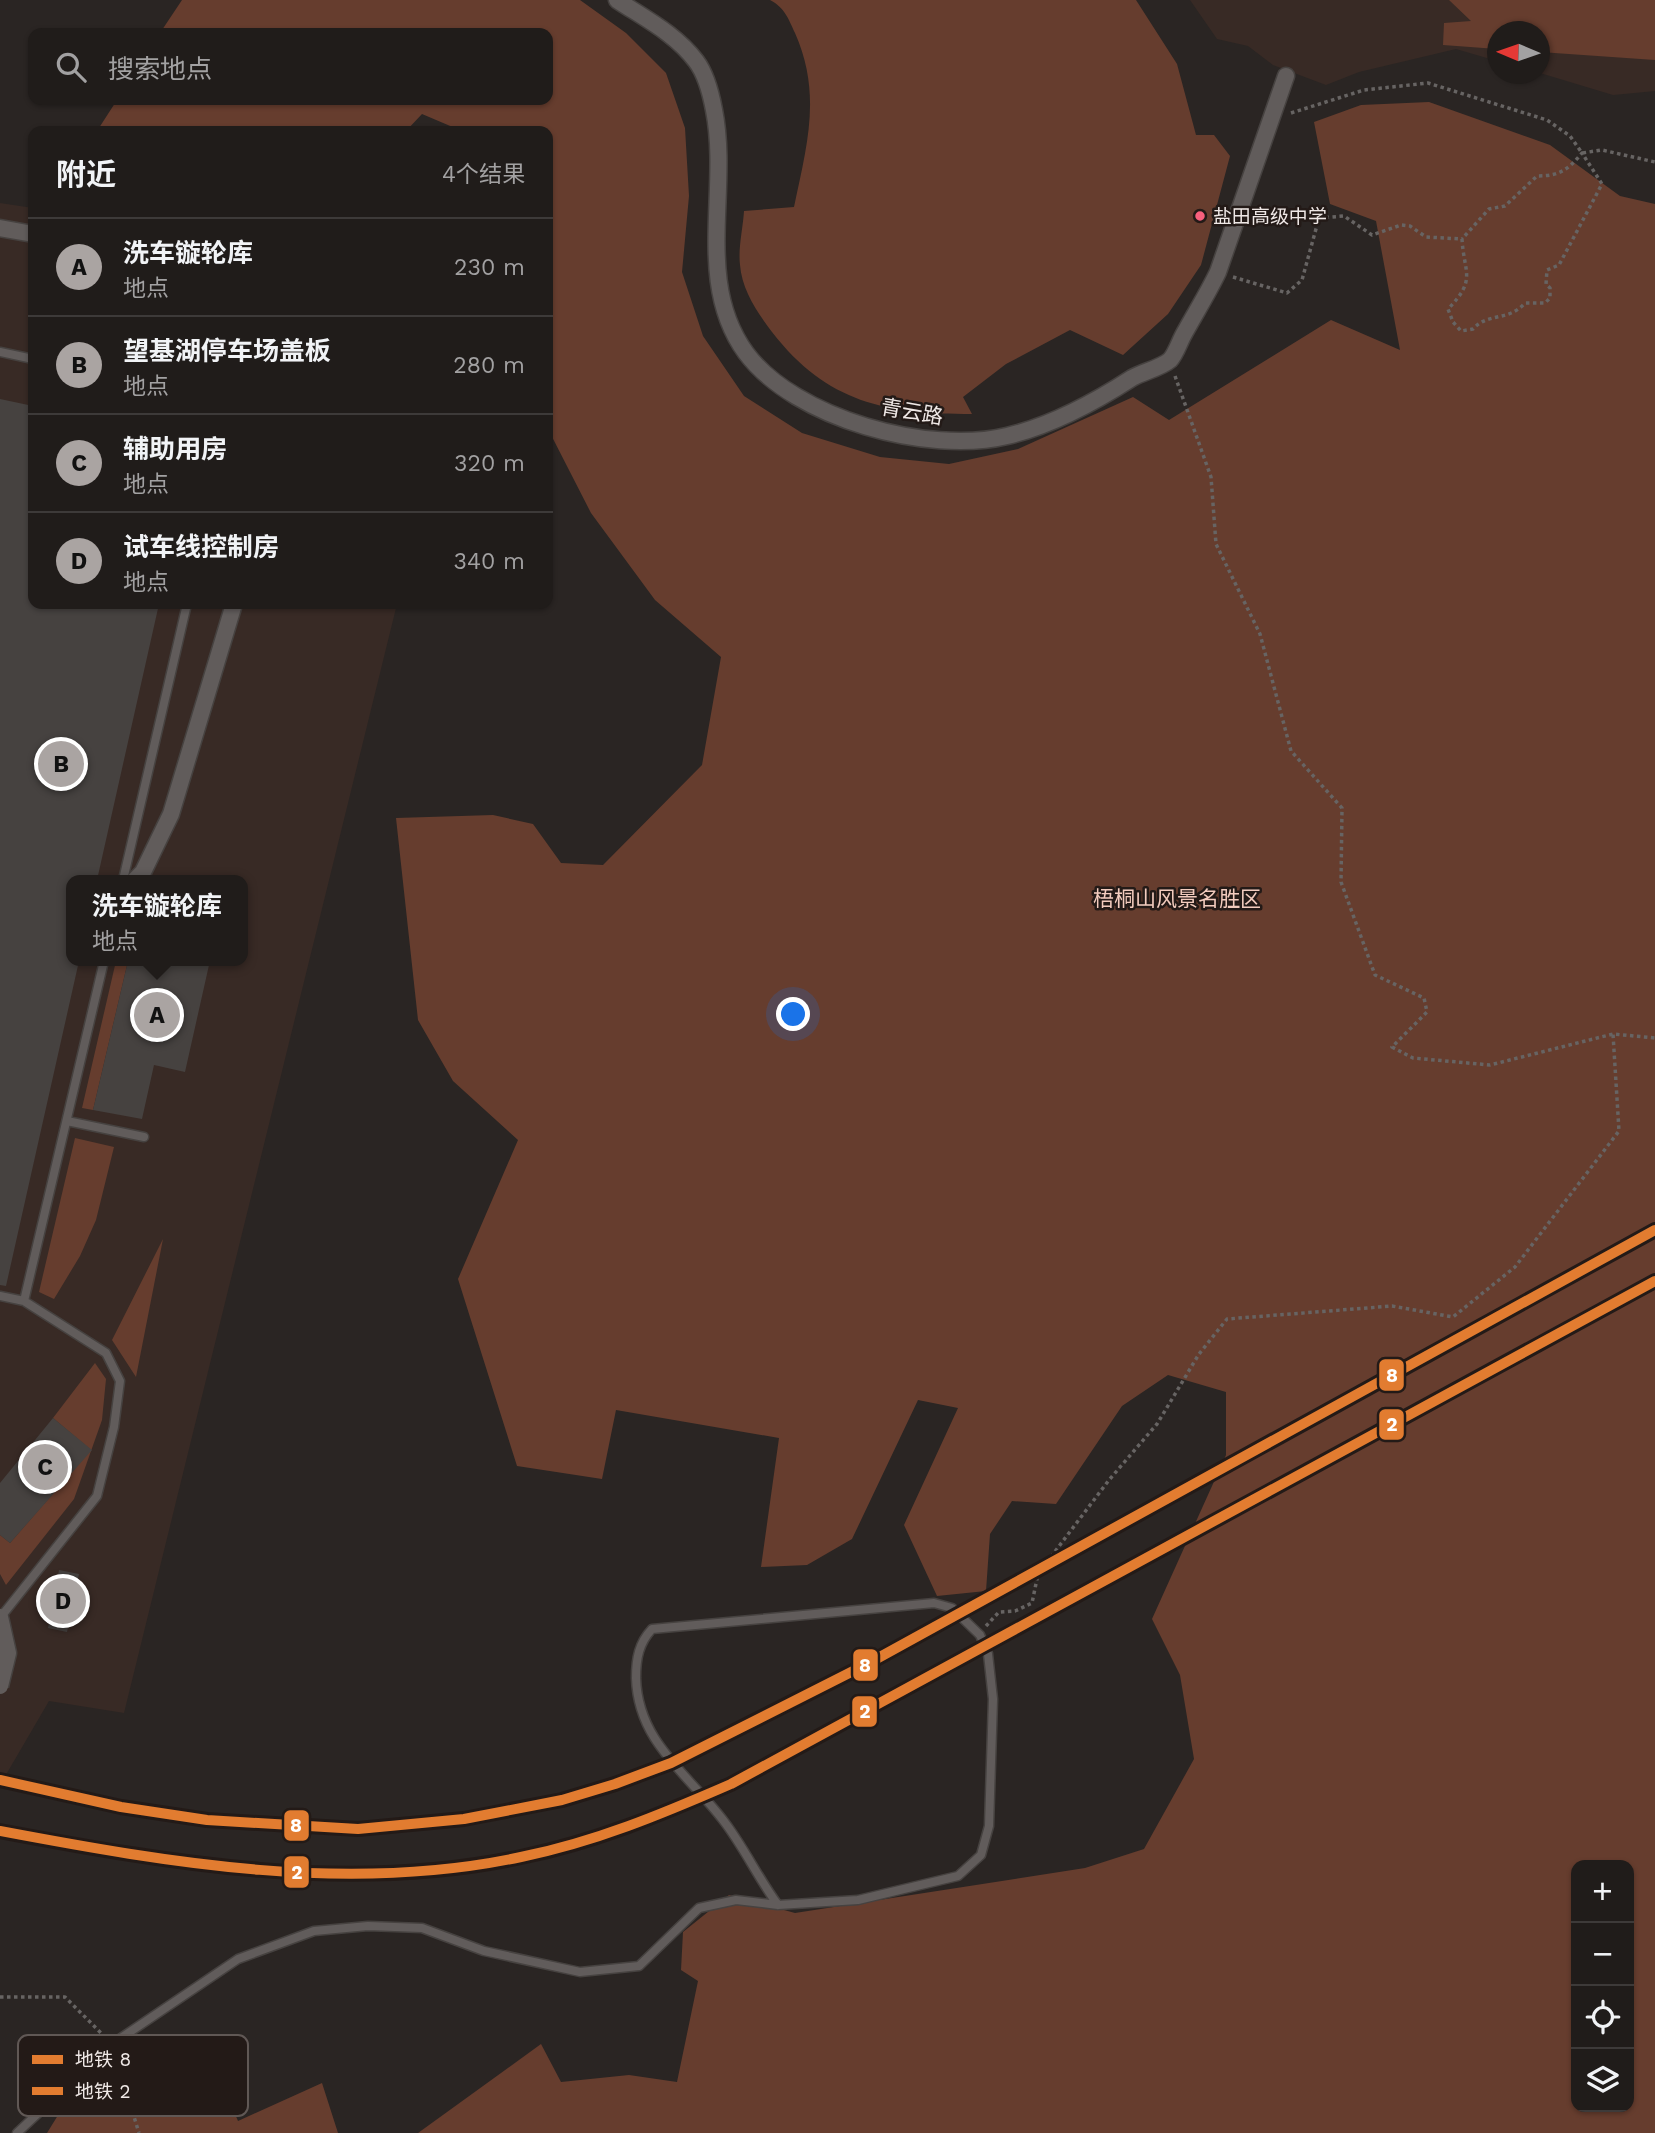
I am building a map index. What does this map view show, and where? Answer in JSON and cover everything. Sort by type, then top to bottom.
[{"type":"street","name":"青云路","points":[[617,0],[678,40],[698,63],[711,95],[719,135],[716,250],[718,285],[728,319],[746,352],[769,377],[794,395],[859,424],[899,434],[940,440],[975,441],[1032,429],[1170,360]]},
{"type":"street","points":[[1170,360],[1205,302],[1218,272],[1286,76]]},
{"type":"street","points":[[0,228],[28,233]]},
{"type":"street","points":[[140,875],[171,814],[232,609]]},
{"type":"street","points":[[0,1617],[8,1653],[0,1686]]},
{"type":"lane","points":[[0,352],[28,358]]},
{"type":"lane","points":[[124,875],[186,609]]},
{"type":"lane","points":[[24,1301],[103,966]]},
{"type":"lane","points":[[67,1121],[144,1137]]},
{"type":"lane","points":[[0,1296],[24,1301],[106,1353],[120,1381],[114,1427],[97,1496],[0,1617]]},
{"type":"lane","points":[[125,2035],[238,1959],[314,1931],[368,1926],[422,1928],[484,1951],[580,1972],[639,1966],[699,1908],[736,1899],[778,1905],[858,1900],[958,1875],[981,1855],[989,1826],[993,1699],[988,1654],[980,1635],[952,1608],[934,1603],[652,1629],[642,1640],[636,1664],[637,1696],[642,1717],[654,1741],[676,1771],[722,1819],[778,1905]]},
{"type":"lane","points":[[18,2133],[36,2116]]},
{"type":"path","points":[[1274,112],[1311,109],[1364,90],[1428,83],[1547,120],[1570,136],[1602,184],[1559,265],[1548,270],[1546,284],[1550,288],[1549,298],[1545,303],[1525,303],[1515,314],[1481,320],[1473,329],[1461,331],[1452,322],[1448,309],[1466,286],[1467,259],[1462,239]]},
{"type":"path","points":[[1462,239],[1489,209],[1505,206],[1537,176],[1554,176],[1569,169],[1582,153],[1602,150],[1655,162]]},
{"type":"path","points":[[1218,272],[1287,293],[1302,281],[1319,218],[1345,216],[1372,235],[1401,225],[1410,226],[1426,237],[1462,239]]},
{"type":"path","points":[[1170,360],[1212,477],[1216,544],[1260,634],[1291,751],[1342,808],[1341,882],[1375,975],[1424,998],[1427,1012],[1392,1047],[1413,1058],[1490,1065],[1613,1034],[1655,1038]]},
{"type":"path","points":[[980,1635],[999,1612],[1015,1611],[1032,1603],[1038,1574],[1109,1480],[1157,1424],[1199,1354],[1227,1319],[1392,1306],[1452,1317],[1515,1267],[1619,1131],[1613,1034]]},
{"type":"path","points":[[0,1997],[65,1997],[103,2035]]},
{"type":"path","points":[[134,2116],[139,2133]]},
{"type":"shaded area","points":[[1190,0],[1655,0],[1655,91],[1613,95],[1550,76],[1550,21],[1487,21],[1487,58],[1456,49],[1359,72],[1326,85],[1273,65],[1248,46],[1217,39]]},
{"type":"shaded area","points":[[0,203],[28,207],[28,609],[396,609],[124,1713],[49,1701],[0,1785]]},
{"type":"green space","name":"梧桐山风景名胜区","points":[[182,0],[580,0],[626,33],[666,73],[685,128],[689,196],[682,272],[703,336],[744,396],[802,433],[880,457],[949,464],[1018,449],[1133,397],[1169,420],[1331,320],[1400,350],[1376,221],[1330,204],[1314,122],[1361,105],[1429,102],[1550,145],[1620,196],[1655,204],[1655,2133],[418,2133],[541,2044],[561,2082],[629,2075],[677,2082],[698,1981],[681,1970],[683,1932],[729,1895],[795,1913],[1085,1868],[1144,1849],[1194,1759],[1180,1675],[1152,1619],[1226,1455],[1226,1392],[1168,1375],[1122,1406],[1056,1504],[1012,1501],[990,1534],[986,1591],[937,1596],[904,1525],[958,1408],[918,1400],[852,1539],[807,1565],[761,1567],[779,1438],[616,1410],[602,1479],[517,1466],[458,1279],[518,1140],[453,1081],[418,1020],[396,818],[493,815],[533,824],[561,863],[603,865],[702,765],[721,657],[655,600],[591,513],[553,439],[553,126],[450,126],[422,114],[411,126],[100,126],[114,105],[553,105],[553,28],[163,28]]},
{"type":"green space","points":[[770,0],[1136,0],[1177,64],[1196,135],[1214,135],[1230,156],[1201,265],[1168,314],[1123,355],[1070,330],[1006,364],[963,397],[972,414],[885,407],[860,400],[814,375],[793,356],[761,317],[747,292],[741,274],[740,245],[744,211],[794,207],[810,120],[808,77],[803,55],[786,14]]},
{"type":"green space","points":[[1449,0],[1655,0],[1655,60],[1550,53],[1550,21],[1487,21],[1487,48],[1443,45],[1444,23],[1471,21]]},
{"type":"green space","points":[[115,966],[127,966],[93,1110],[82,1108]]},
{"type":"green space","points":[[75,1138],[114,1147],[96,1220],[80,1256],[54,1299],[39,1292]]},
{"type":"green space","points":[[163,1239],[136,1377],[112,1340]]},
{"type":"green space","points":[[95,1363],[106,1379],[102,1420],[74,1499],[6,1585],[0,1574],[0,1535],[10,1543],[91,1450],[53,1418]]},
{"type":"green space","points":[[322,2083],[338,2133],[47,2133],[58,2116],[236,2116],[238,2121]]},
{"type":"building","points":[[0,399],[28,405],[28,609],[158,609],[98,875],[66,875],[66,966],[78,966],[6,1286],[0,1285]]},
{"type":"building","points":[[127,966],[209,966],[185,1072],[154,1065],[142,1119],[93,1110]]},
{"type":"building","points":[[53,1418],[92,1450],[10,1543],[0,1535],[0,1483]]},
{"type":"building","points":[[59,1570],[79,1574],[67,1632],[48,1628]]},
{"type":"metro line","name":"8","points":[[0,1780],[121,1807],[207,1820],[358,1829],[464,1819],[562,1800],[615,1784],[671,1763],[869,1663],[1655,1230]]},
{"type":"metro line","name":"2","points":[[0,1831],[194,1863],[325,1873],[391,1873],[456,1868],[548,1851],[602,1835],[731,1784],[1655,1281]]},
{"type":"place","name":"盐田高级中学","points":[[1200,216]]},
{"type":"place","name":"望基湖停车场盖板","points":[[61,764]]},
{"type":"place","name":"洗车镟轮库","points":[[157,1015]]},
{"type":"place","name":"辅助用房","points":[[45,1467]]},
{"type":"place","name":"试车线控制房","points":[[63,1601]]}]
